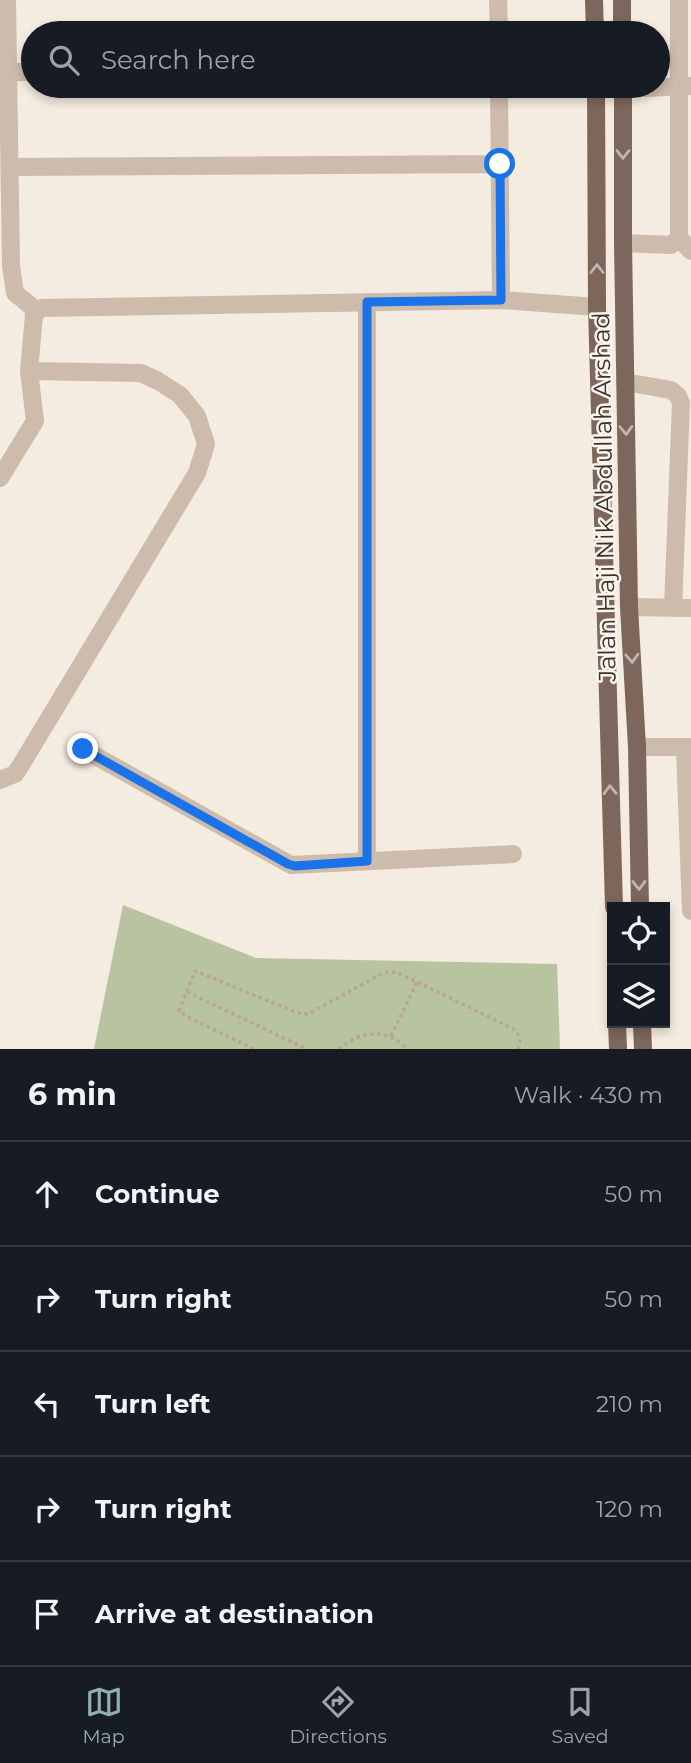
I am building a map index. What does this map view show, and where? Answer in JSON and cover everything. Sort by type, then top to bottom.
[{"type":"main road","points":[[594,0],[595,21]]},
{"type":"main road","points":[[622,0],[622,21]]},
{"type":"main road","name":"Jalan Haji Nik Abdullah Arshad","points":[[596,98],[597,307],[614,902]]},
{"type":"main road","name":"Jalan Haji Nik Abdullah Arshad","points":[[623,98],[629,607],[640,902]]},
{"type":"main road","points":[[617,1028],[618,1049]]},
{"type":"main road","points":[[642,1028],[643,1049]]},
{"type":"street","points":[[7,0],[11,266],[13,285],[18,296],[37,311]]},
{"type":"street","points":[[498,0],[499,21]]},
{"type":"street","points":[[623,243],[685,244],[685,86],[680,0]]},
{"type":"street","points":[[8,72],[21,72]]},
{"type":"street","points":[[499,98],[501,300]]},
{"type":"street","points":[[10,167],[500,164]]},
{"type":"street","points":[[0,478],[35,421],[29,371],[33,320],[37,311],[46,307],[501,300],[597,307]]},
{"type":"street","points":[[367,302],[367,861]]},
{"type":"street","points":[[0,780],[15,774],[22,765],[197,473],[206,443],[197,416],[180,395],[158,380],[141,373],[29,371]]},
{"type":"street","points":[[625,382],[671,390],[678,396],[685,448],[682,608],[629,607]]},
{"type":"street","points":[[636,747],[688,747],[691,911]]},
{"type":"street","points":[[83,749],[295,866],[513,855]]},
{"type":"path","points":[[254,1049],[179,1011],[195,971],[298,1013],[308,1014],[383,973],[396,972],[514,1028],[520,1037],[518,1049]]},
{"type":"path","points":[[391,1036],[417,982]]},
{"type":"path","points":[[187,992],[307,1049]]},
{"type":"path","points":[[339,1049],[350,1039],[377,1033],[391,1036],[407,1049]]},
{"type":"green space","points":[[123,905],[256,958],[557,964],[560,1049],[94,1049]]},
{"type":"route","points":[[83,749],[288,864],[295,866],[367,861],[367,302],[501,300],[500,164]]}]
